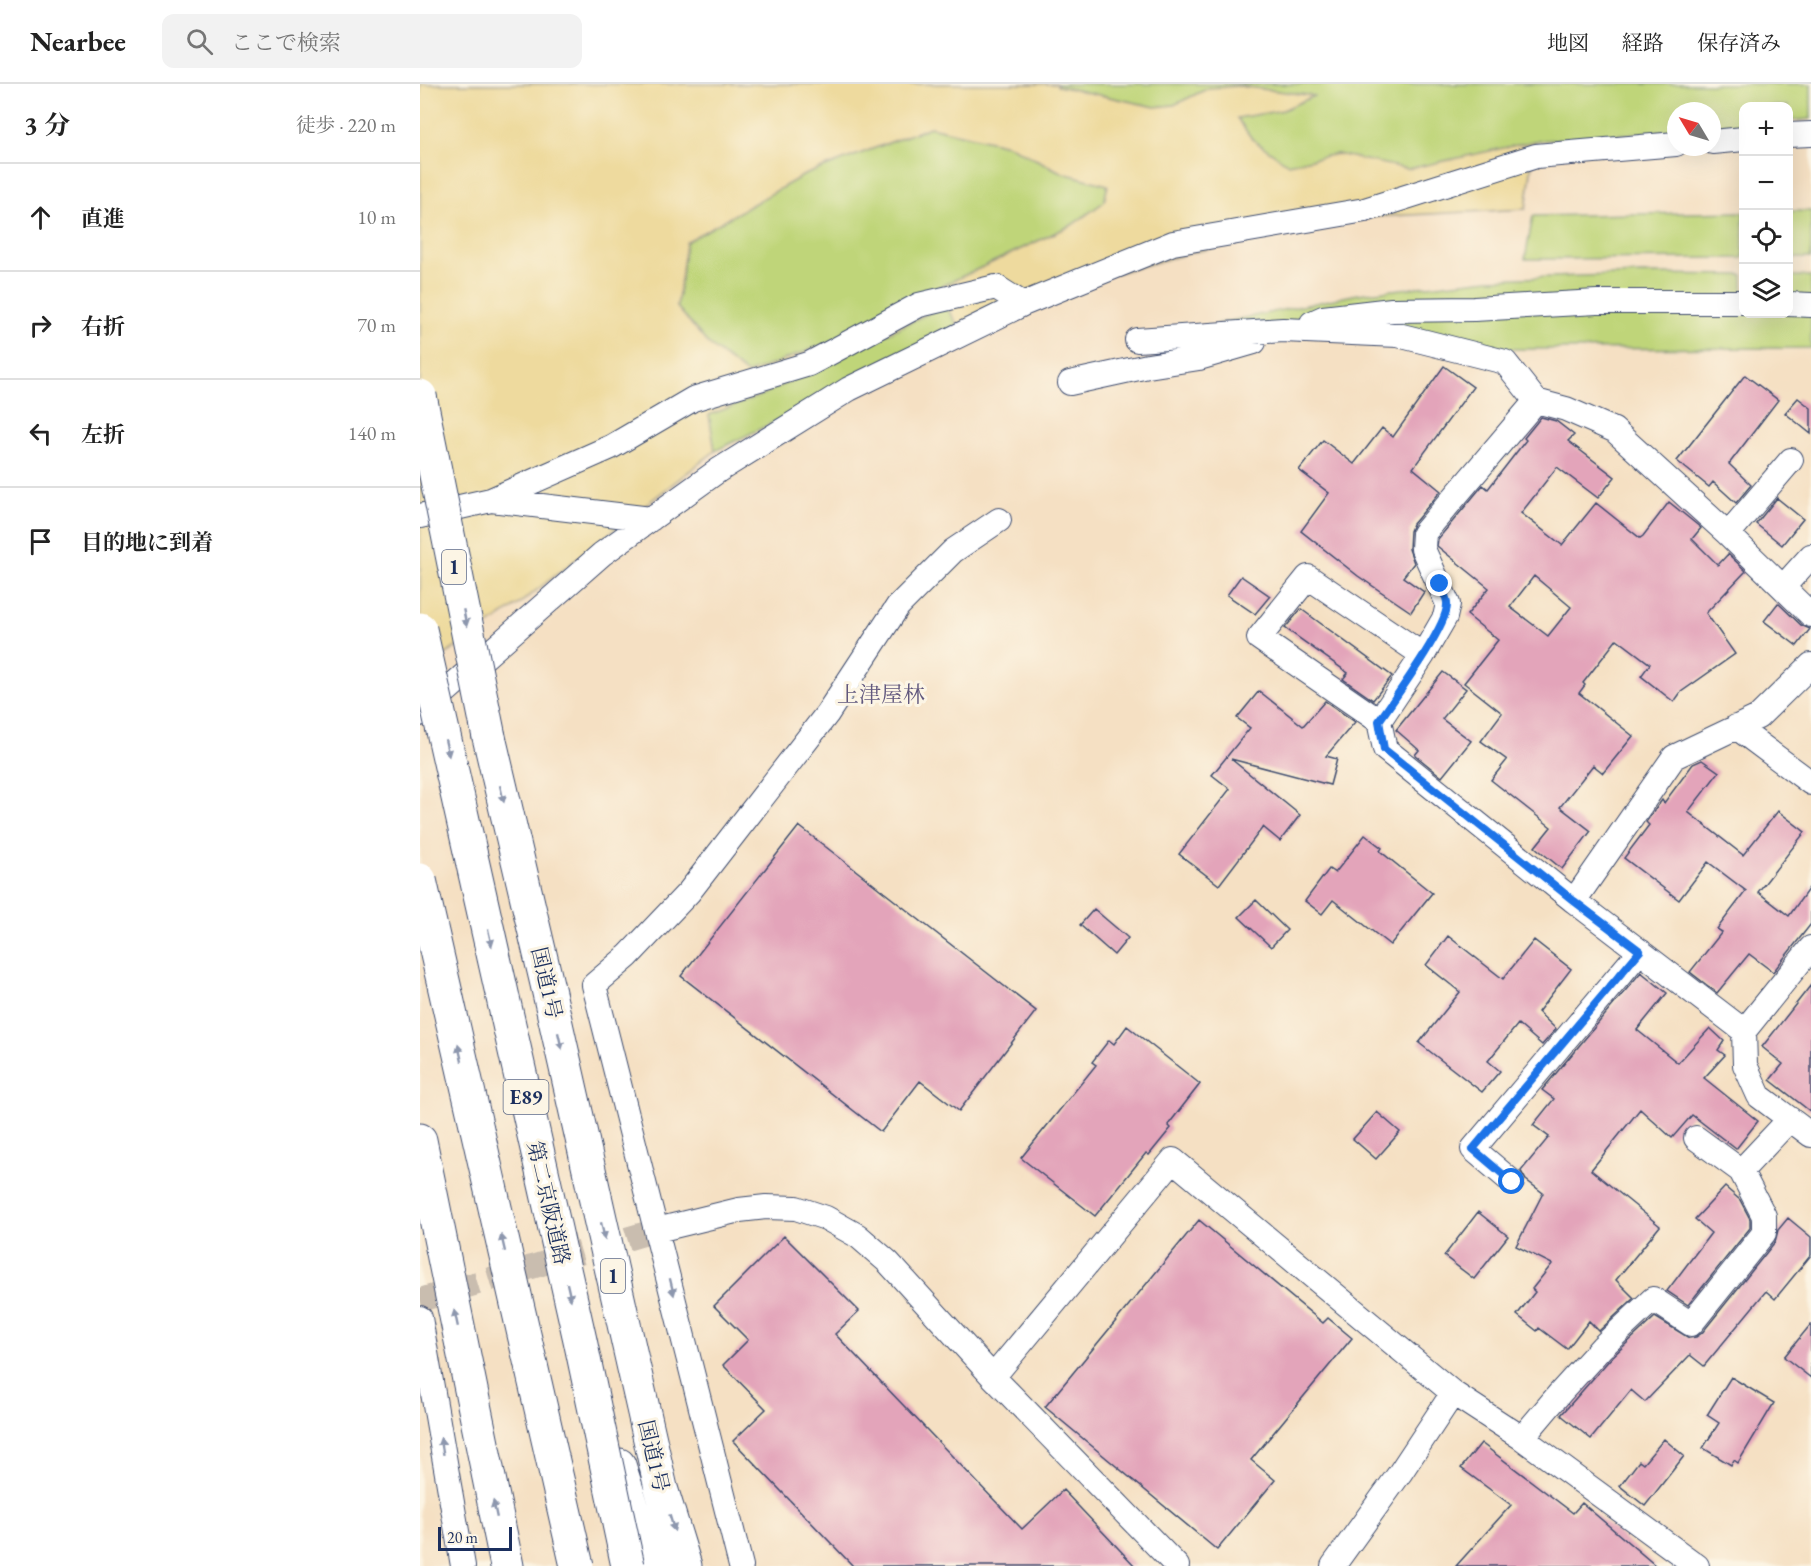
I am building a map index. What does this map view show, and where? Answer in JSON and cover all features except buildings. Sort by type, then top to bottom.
[{"type":"highway","name":"国道1号","points":[[420,396],[489,737],[661,1488],[685,1566]]},
{"type":"highway","name":"第二京阪道路","points":[[420,629],[580,1340],[628,1566]]},
{"type":"highway","name":"E89","points":[[420,880],[577,1566]]},
{"type":"highway","points":[[420,1140],[507,1566]]},
{"type":"highway","points":[[517,1304],[536,1435],[564,1566]]},
{"type":"highway","points":[[580,1340],[651,1566]]},
{"type":"street","points":[[1793,135],[1811,134]]},
{"type":"street","points":[[1721,141],[1739,139]]},
{"type":"street","points":[[420,714],[602,554],[719,470],[849,389],[1023,304],[1173,243],[1365,210],[1536,156],[1667,145]]},
{"type":"street","points":[[420,516],[491,500],[611,447],[693,399],[809,364],[919,305],[996,287],[1023,304]]},
{"type":"street","points":[[1070,382],[1199,358],[1295,330],[1323,318],[1392,310],[1474,309],[1597,302],[1739,302]]},
{"type":"street","points":[[1793,304],[1811,305]]},
{"type":"street","points":[[1137,340],[1295,330],[1398,335],[1505,362],[1536,401],[1566,409],[1614,430],[1728,534],[1811,615]]},
{"type":"street","points":[[1536,401],[1424,533],[1423,549],[1448,603],[1445,617],[1423,655],[1379,721],[1384,749],[1574,901],[1744,1030]]},
{"type":"street","points":[[1728,534],[1791,460]]},
{"type":"street","points":[[491,500],[651,519]]},
{"type":"street","points":[[741,1566],[594,986],[628,956],[689,892],[827,714],[898,606],[953,551],[999,520]]},
{"type":"street","points":[[1783,587],[1811,556]]},
{"type":"street","points":[[1379,721],[1259,638],[1308,577],[1423,655]]},
{"type":"street","points":[[1574,901],[1674,757],[1758,717],[1811,664]]},
{"type":"street","points":[[1737,727],[1811,783]]},
{"type":"street","points":[[1811,948],[1744,1030],[1745,1065],[1759,1096],[1811,1135]]},
{"type":"street","points":[[1512,1182],[1473,1149],[1640,951]]},
{"type":"street","points":[[1741,1172],[1790,1119]]},
{"type":"street","points":[[1522,1438],[1602,1347],[1653,1299],[1691,1324],[1764,1233],[1764,1216],[1741,1172],[1696,1138]]},
{"type":"street","points":[[993,1377],[1173,1160],[1453,1393],[1522,1438],[1697,1566]]},
{"type":"street","points":[[657,1230],[739,1210],[766,1207],[796,1208],[826,1218],[858,1236],[888,1262],[993,1377],[1177,1566]]},
{"type":"street","points":[[420,1318],[463,1566]]},
{"type":"street","points":[[1333,1566],[1400,1473],[1453,1393]]},
{"type":"green space","points":[[1057,84],[1811,84],[1811,119],[1793,121],[1793,102],[1739,102],[1739,124],[1721,126],[1721,102],[1667,102],[1667,131],[1535,141],[1408,170],[1337,154],[1288,164],[1252,139],[1237,118],[1283,110],[1313,96],[1239,86],[1209,88],[1174,105],[1155,107],[1057,86]]},
{"type":"green space","points":[[930,127],[1008,145],[1063,173],[1108,185],[1104,202],[1072,225],[938,288],[879,324],[747,374],[708,344],[677,307],[686,242],[804,175]]},
{"type":"green space","points":[[1793,211],[1811,211],[1811,258],[1793,258]]},
{"type":"green space","points":[[1739,212],[1739,258],[1525,259],[1533,216]]},
{"type":"green space","points":[[1642,274],[1739,275],[1739,318],[1793,318],[1793,276],[1811,276],[1811,348],[1511,349],[1399,328],[1216,324],[1358,294],[1489,279]]},
{"type":"green space","points":[[945,305],[958,325],[821,399],[715,451],[709,415],[764,394]]},
{"type":"sand","points":[[420,84],[1057,84],[1057,86],[1155,107],[1174,105],[1209,88],[1239,86],[1314,96],[1283,110],[1237,118],[1252,139],[1288,164],[1337,154],[1408,169],[1535,141],[1526,209],[1370,217],[1194,252],[1095,279],[958,325],[945,305],[764,394],[709,415],[715,451],[519,604],[420,672]],"holes":[[[930,127],[1008,145],[1063,173],[1108,185],[1104,202],[1072,225],[938,288],[879,324],[747,374],[708,344],[677,307],[686,242],[804,175]]]},
{"type":"tunnel","points":[[420,1300],[657,1230]]},
{"type":"district","name":"上津屋林","points":[[881,694]]},
{"type":"route","points":[[1440,584],[1448,603],[1445,617],[1379,721],[1384,749],[1640,951],[1473,1149],[1512,1182]]}]
